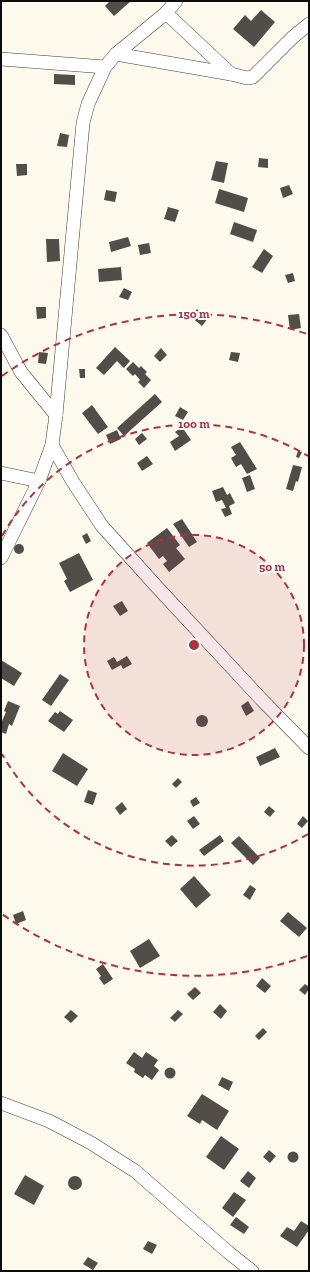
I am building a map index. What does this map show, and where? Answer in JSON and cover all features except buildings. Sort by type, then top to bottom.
[{"type":"street","points":[[1,558],[39,481],[52,445],[83,123],[88,104],[105,66],[116,54],[166,13],[176,1]]},
{"type":"street","points":[[166,13],[231,74]]},
{"type":"street","points":[[116,54],[247,78],[253,77],[293,37],[309,24]]},
{"type":"street","points":[[1,59],[105,66]]},
{"type":"street","points":[[1,335],[21,372],[56,415]]},
{"type":"street","points":[[52,445],[73,482],[102,526],[234,670],[309,748]]},
{"type":"street","points":[[1,473],[39,481]]},
{"type":"street","points":[[1,1103],[49,1121],[91,1143],[135,1171],[252,1271]]}]
